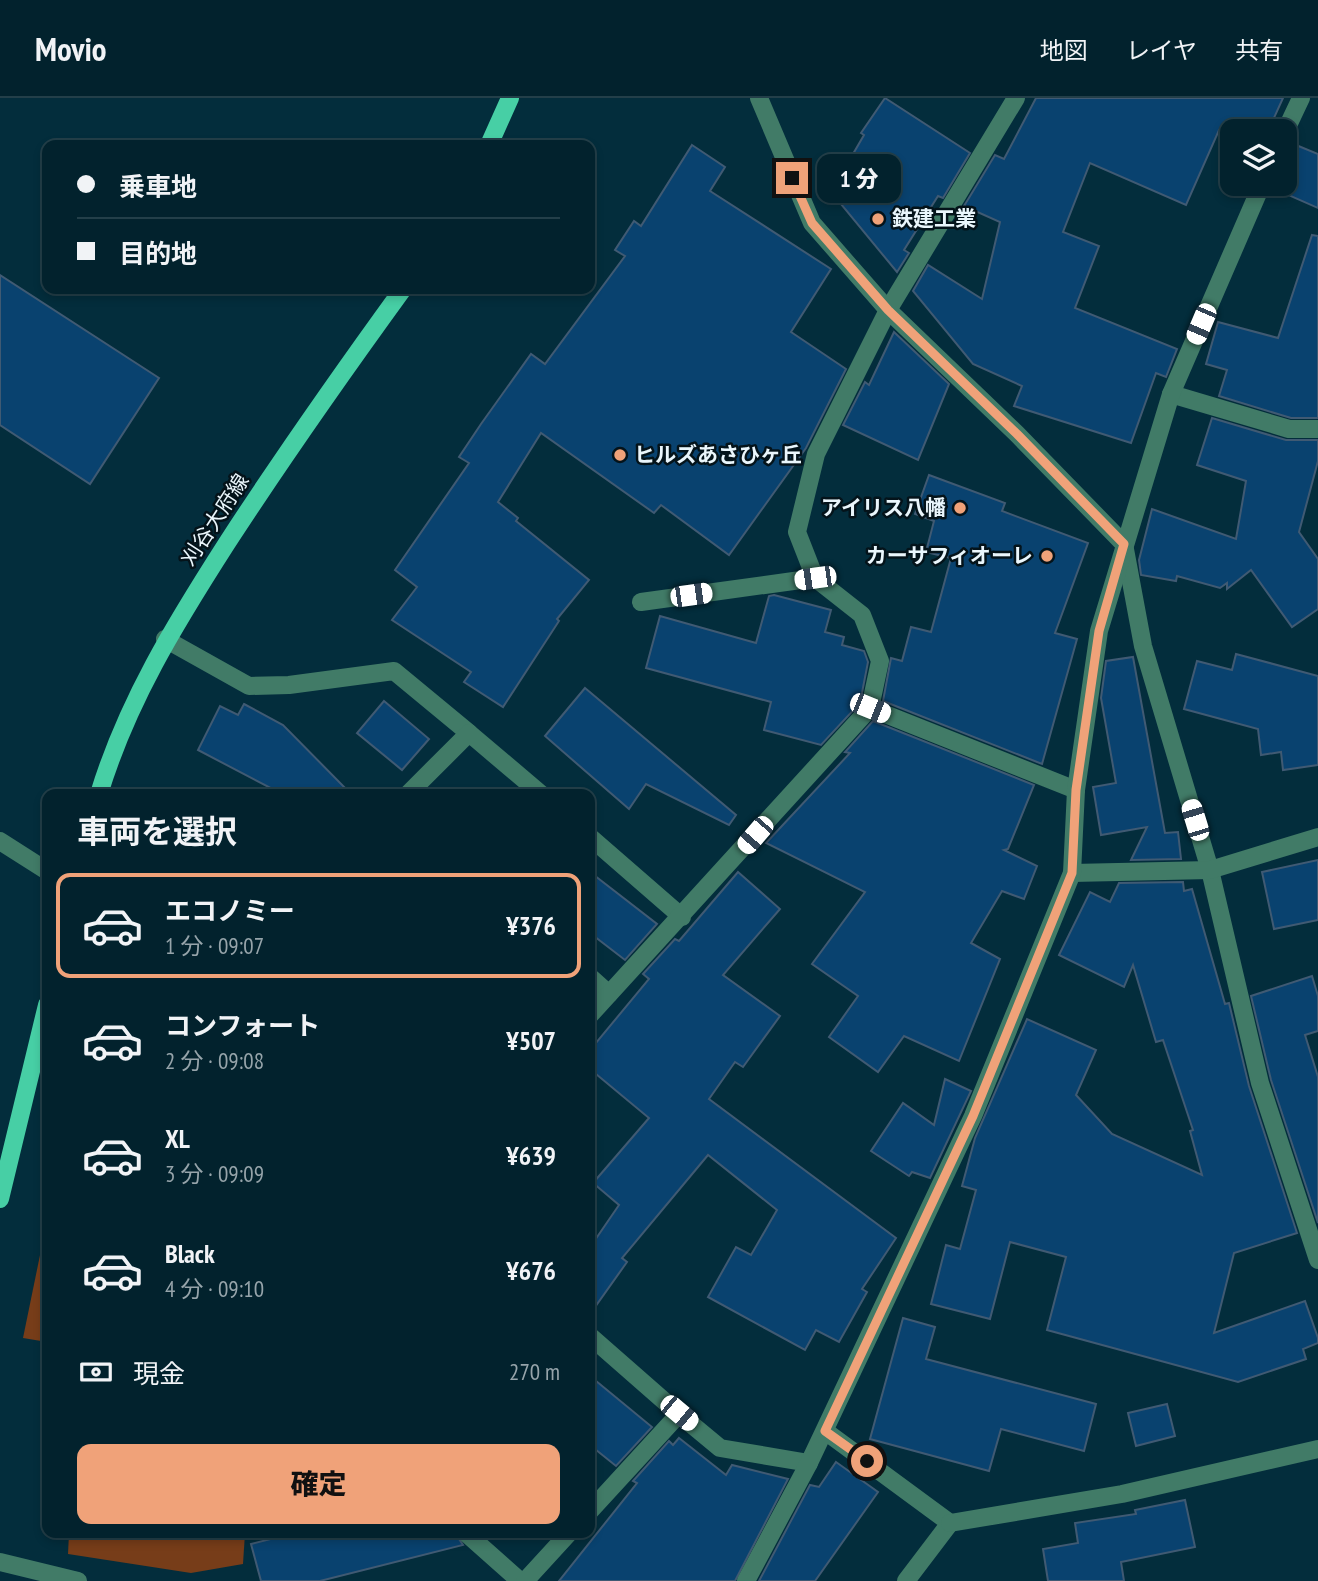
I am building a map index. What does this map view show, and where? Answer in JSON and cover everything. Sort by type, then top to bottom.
[{"type":"main road","points":[[491,140],[510,98]]},
{"type":"main road","name":"刈谷大府線","points":[[101,789],[113,749],[165,639],[279,463],[398,294]]},
{"type":"main road","points":[[0,1199],[42,1026]]},
{"type":"street","points":[[759,98],[812,223],[888,310],[1017,434],[1124,544],[1143,646],[1210,870],[1260,1083],[1318,1260]]},
{"type":"street","points":[[595,1009],[870,708],[880,661],[862,615],[815,578],[797,532],[816,454],[888,310],[1016,98]]},
{"type":"street","points":[[1291,119],[1301,98]]},
{"type":"street","points":[[746,1581],[825,1431],[973,1116],[1072,873],[1076,790],[1099,631],[1171,394],[1257,196]]},
{"type":"street","points":[[1171,394],[1289,429],[1318,429]]},
{"type":"street","points":[[641,602],[815,578]]},
{"type":"street","points":[[165,639],[249,686],[289,685],[394,671],[535,789]]},
{"type":"street","points":[[870,708],[1076,790]]},
{"type":"street","points":[[413,789],[469,733]]},
{"type":"street","points":[[1072,873],[1210,870],[1318,837]]},
{"type":"street","points":[[0,841],[42,868]]},
{"type":"street","points":[[595,841],[682,917]]},
{"type":"street","points":[[595,981],[609,994]]},
{"type":"street","points":[[595,1340],[720,1448],[809,1463]]},
{"type":"street","points":[[595,1505],[679,1413]]},
{"type":"street","points":[[825,1431],[950,1523]]},
{"type":"street","points":[[906,1581],[950,1523],[1122,1494],[1318,1449]]},
{"type":"street","points":[[472,1538],[520,1581]]},
{"type":"street","points":[[525,1581],[564,1538]]},
{"type":"street","points":[[0,1562],[78,1581]]},
{"type":"shaded area","points":[[42,1245],[42,1341],[23,1338]]},
{"type":"shaded area","points":[[69,1538],[245,1538],[243,1564],[191,1573],[68,1554]]},
{"type":"building","points":[[885,98],[970,153],[943,198],[938,196],[904,250],[909,253],[897,272],[831,192],[864,135],[861,133]]},
{"type":"building","points":[[1036,98],[1283,98],[1273,119],[1220,119],[1220,130],[1186,205],[1090,163],[1063,232],[1099,246],[1075,308],[1177,349],[1166,377],[1156,373],[1131,443],[1014,406],[1022,386],[973,364],[913,291],[928,265],[982,299],[1000,222],[964,206],[995,155],[1004,159]]},
{"type":"building","points":[[692,145],[725,167],[710,191],[831,269],[791,332],[846,369],[806,448],[729,555],[661,505],[654,513],[541,433],[498,502],[518,518],[516,521],[589,580],[557,619],[559,621],[503,707],[464,682],[471,672],[392,620],[417,587],[395,570],[469,463],[459,457],[481,424],[531,354],[545,364],[625,256],[615,250],[634,221],[641,226]]},
{"type":"building","points":[[1297,145],[1318,154],[1318,208],[1291,196],[1297,196]]},
{"type":"building","points":[[1312,235],[1318,236],[1318,418],[1291,418],[1219,396],[1227,370],[1206,364],[1218,322],[1278,338]]},
{"type":"building","points":[[0,275],[159,378],[90,484],[0,425]]},
{"type":"building","points":[[894,332],[949,384],[918,460],[843,425],[865,382],[869,385]]},
{"type":"building","points":[[1212,418],[1286,440],[1318,440],[1318,461],[1299,532],[1318,559],[1318,609],[1292,627],[1251,570],[1227,589],[1227,583],[1220,588],[1177,576],[1176,581],[1141,575],[1139,560],[1152,509],[1236,539],[1246,481],[1197,465]]},
{"type":"building","points":[[929,475],[1005,503],[1002,511],[1088,543],[1055,633],[1077,639],[1042,764],[883,701],[891,658],[902,661],[911,627],[931,632],[951,558],[926,552],[934,521],[915,514]]},
{"type":"building","points":[[769,596],[831,610],[825,632],[844,637],[842,645],[864,651],[868,662],[860,703],[821,745],[764,730],[771,702],[646,668],[660,616],[756,643]]},
{"type":"building","points":[[1236,654],[1318,676],[1318,765],[1283,770],[1281,752],[1261,755],[1258,729],[1184,709],[1197,661],[1232,670]]},
{"type":"building","points":[[1133,657],[1165,833],[1178,832],[1181,859],[1131,860],[1147,827],[1101,835],[1093,787],[1116,783],[1101,698],[1106,661]]},
{"type":"building","points":[[585,688],[736,815],[729,825],[646,784],[629,809],[545,736]]},
{"type":"building","points":[[384,701],[429,739],[402,770],[357,733]]},
{"type":"building","points":[[244,704],[283,725],[346,789],[272,789],[198,750],[220,706],[238,715]]},
{"type":"building","points":[[873,721],[1034,785],[1008,849],[1004,850],[1037,866],[1024,899],[1002,891],[971,943],[1000,959],[959,1061],[904,1036],[878,1072],[829,1037],[858,996],[812,964],[865,892],[766,843],[850,753],[845,752]]},
{"type":"building","points":[[1318,860],[1318,920],[1274,929],[1262,872]]},
{"type":"building","points":[[738,872],[780,909],[723,975],[780,1016],[743,1067],[735,1062],[709,1099],[896,1238],[862,1289],[867,1292],[839,1342],[816,1330],[805,1350],[708,1297],[736,1247],[751,1255],[777,1210],[708,1155],[622,1258],[627,1262],[595,1307],[595,1240],[619,1205],[595,1185],[595,1181],[649,1118],[595,1073],[595,1044],[649,979],[643,974],[675,939],[679,941]]},
{"type":"building","points":[[595,876],[657,924],[625,960],[595,937]]},
{"type":"building","points":[[1183,882],[1184,891],[1192,889],[1225,1004],[1229,1003],[1249,1086],[1297,1233],[1234,1253],[1214,1333],[1305,1301],[1318,1338],[1318,1343],[1303,1349],[1306,1359],[1238,1382],[1047,1330],[1066,1257],[1010,1242],[990,1319],[931,1304],[946,1245],[960,1249],[976,1190],[962,1186],[975,1138],[1027,1019],[1096,1050],[1076,1095],[1112,1134],[1202,1175],[1190,1131],[1193,1130],[1163,1040],[1156,1042],[1133,965],[1124,987],[1059,955],[1090,892],[1110,902],[1119,883]]},
{"type":"building","points":[[1312,976],[1318,996],[1318,1031],[1305,1035],[1318,1077],[1318,1223],[1271,1080],[1251,996]]},
{"type":"building","points":[[945,1079],[971,1091],[930,1178],[912,1172],[909,1176],[871,1151],[903,1103],[934,1125]]},
{"type":"building","points":[[903,1318],[935,1327],[926,1359],[1096,1404],[1084,1451],[1001,1429],[989,1471],[870,1439]]},
{"type":"building","points":[[595,1380],[652,1427],[616,1466],[595,1449]]},
{"type":"building","points":[[1167,1404],[1175,1436],[1136,1446],[1128,1413]]},
{"type":"building","points":[[679,1438],[726,1475],[732,1465],[788,1479],[735,1581],[559,1581],[637,1483],[633,1481],[669,1441],[673,1445]]},
{"type":"building","points":[[836,1462],[878,1492],[815,1581],[759,1581],[810,1485],[819,1487]]},
{"type":"building","points":[[1185,1500],[1195,1547],[1121,1562],[1124,1581],[1048,1581],[1043,1549],[1078,1543],[1075,1523],[1136,1514],[1135,1510]]},
{"type":"building","points":[[274,1538],[458,1538],[463,1545],[320,1581],[261,1581],[251,1544]]},
{"type":"place","name":"鉄建工業","points":[[878,219]]},
{"type":"place","name":"ヒルズあさひヶ丘","points":[[620,455]]},
{"type":"place","name":"アイリス八幡","points":[[960,508]]},
{"type":"place","name":"カーサフィオーレ","points":[[1047,556]]},
{"type":"route","points":[[792,178],[812,223],[888,310],[1017,434],[1124,544],[1099,631],[1076,790],[1072,873],[973,1116],[825,1431],[867,1461]]}]
